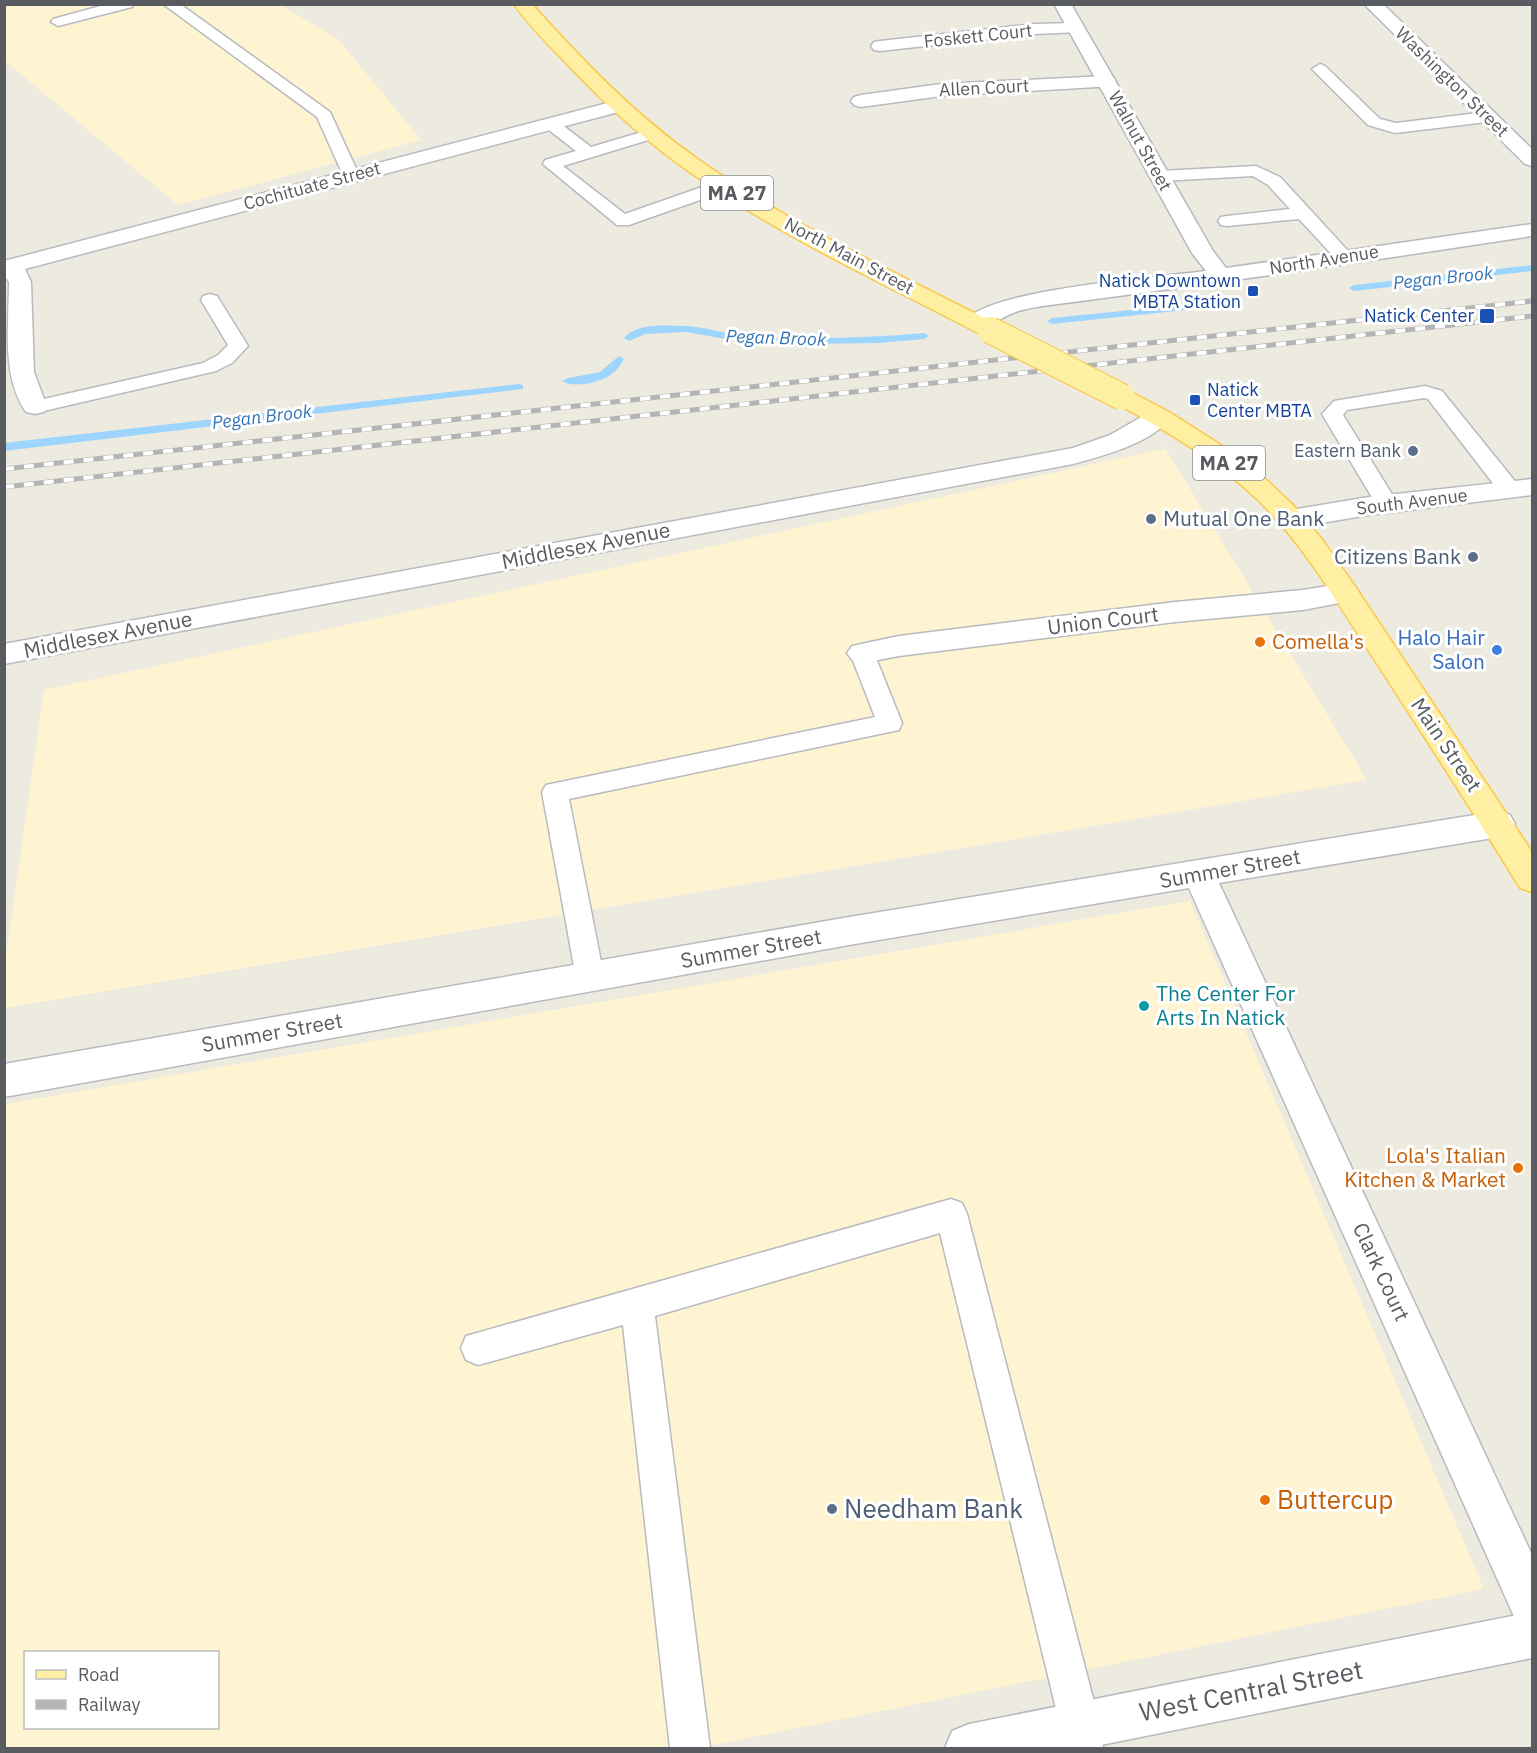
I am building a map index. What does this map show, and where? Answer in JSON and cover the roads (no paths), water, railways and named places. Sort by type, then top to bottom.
[{"type":"main road","name":"North Main Street","points":[[522,4],[619,106],[652,134],[724,185],[810,238],[1122,397]]},
{"type":"main road","name":"Main Street","points":[[1122,397],[1159,417],[1236,468],[1266,493],[1291,519],[1345,593],[1533,879]]},
{"type":"street","name":"Walnut Street","points":[[1062,4],[1203,252],[1221,276]]},
{"type":"street","name":"Washington Street","points":[[1372,4],[1533,160]]},
{"type":"street","name":"Foskett Court","points":[[880,46],[1034,29],[1075,27]]},
{"type":"street","name":"Allen Court","points":[[861,101],[941,90],[1107,82]]},
{"type":"street","name":"Cochituate Street","points":[[9,267],[126,234],[619,106]]},
{"type":"street","name":"North Avenue","points":[[983,326],[1024,302],[1533,231]]},
{"type":"street","points":[[9,267],[20,282],[22,372],[35,406]]},
{"type":"street","name":"Middlesex Avenue","points":[[4,654],[1073,456],[1128,438],[1159,417]]},
{"type":"street","name":"South Avenue","points":[[1291,519],[1387,504],[1524,492]]},
{"type":"street","name":"Union Court","points":[[862,653],[1025,630],[1175,612],[1304,600],[1345,593]]},
{"type":"street","name":"Summer Street","points":[[4,1081],[849,931],[1499,824]]},
{"type":"street","name":"Clark Court","points":[[1199,875],[1533,1605]]},
{"type":"street","name":"West Central Street","points":[[969,1749],[1081,1737],[1533,1635]]},
{"type":"lane","points":[[58,22],[128,4]]},
{"type":"lane","points":[[170,4],[324,115],[351,175]]},
{"type":"lane","points":[[1320,69],[1374,122],[1384,126],[1395,128],[1487,117]]},
{"type":"lane","points":[[551,124],[587,152]]},
{"type":"lane","points":[[652,134],[551,164],[623,221],[724,185]]},
{"type":"lane","points":[[1160,176],[1256,171],[1274,181],[1343,256]]},
{"type":"lane","points":[[1227,221],[1304,213]]},
{"type":"lane","points":[[35,406],[209,367],[225,359],[238,346],[210,300]]},
{"type":"lane","points":[[1387,504],[1332,414],[1341,405],[1425,392],[1435,395],[1524,492]]},
{"type":"lane","points":[[590,977],[555,792],[890,723],[862,653]]},
{"type":"lane","points":[[478,1348],[637,1305],[951,1214],[1081,1737]]},
{"type":"lane","points":[[637,1305],[690,1749]]},
{"type":"waterway","name":"Pegan Brook","points":[[1354,288],[1532,268]]},
{"type":"waterway","name":"Pegan Brook","points":[[1052,321],[1211,305]]},
{"type":"waterway","name":"Pegan Brook","points":[[629,338],[639,332],[659,329],[686,329],[737,338],[791,341],[857,341],[924,336]]},
{"type":"waterway","name":"Pegan Brook","points":[[568,381],[591,379],[603,375],[619,359]]},
{"type":"waterway","name":"Pegan Brook","points":[[4,447],[519,387]]},
{"type":"railway","points":[[4,469],[1532,301]]},
{"type":"railway","points":[[4,487],[1532,316]]},
{"type":"place","name":"Natick Downtown MBTA Station","points":[[1253,291]]},
{"type":"place","name":"Natick Center","points":[[1487,316]]},
{"type":"place","name":"Natick Center MBTA","points":[[1195,400]]},
{"type":"place","name":"Eastern Bank","points":[[1413,451]]},
{"type":"place","name":"Mutual One Bank","points":[[1151,519]]},
{"type":"place","name":"Citizens Bank","points":[[1473,557]]},
{"type":"place","name":"Comella's","points":[[1260,642]]},
{"type":"place","name":"Halo Hair Salon","points":[[1497,650]]},
{"type":"place","name":"The Center For Arts In Natick","points":[[1144,1006]]},
{"type":"place","name":"Lola's Italian Kitchen & Market","points":[[1518,1168]]},
{"type":"place","name":"Buttercup","points":[[1265,1500]]},
{"type":"place","name":"Needham Bank","points":[[832,1509]]}]
